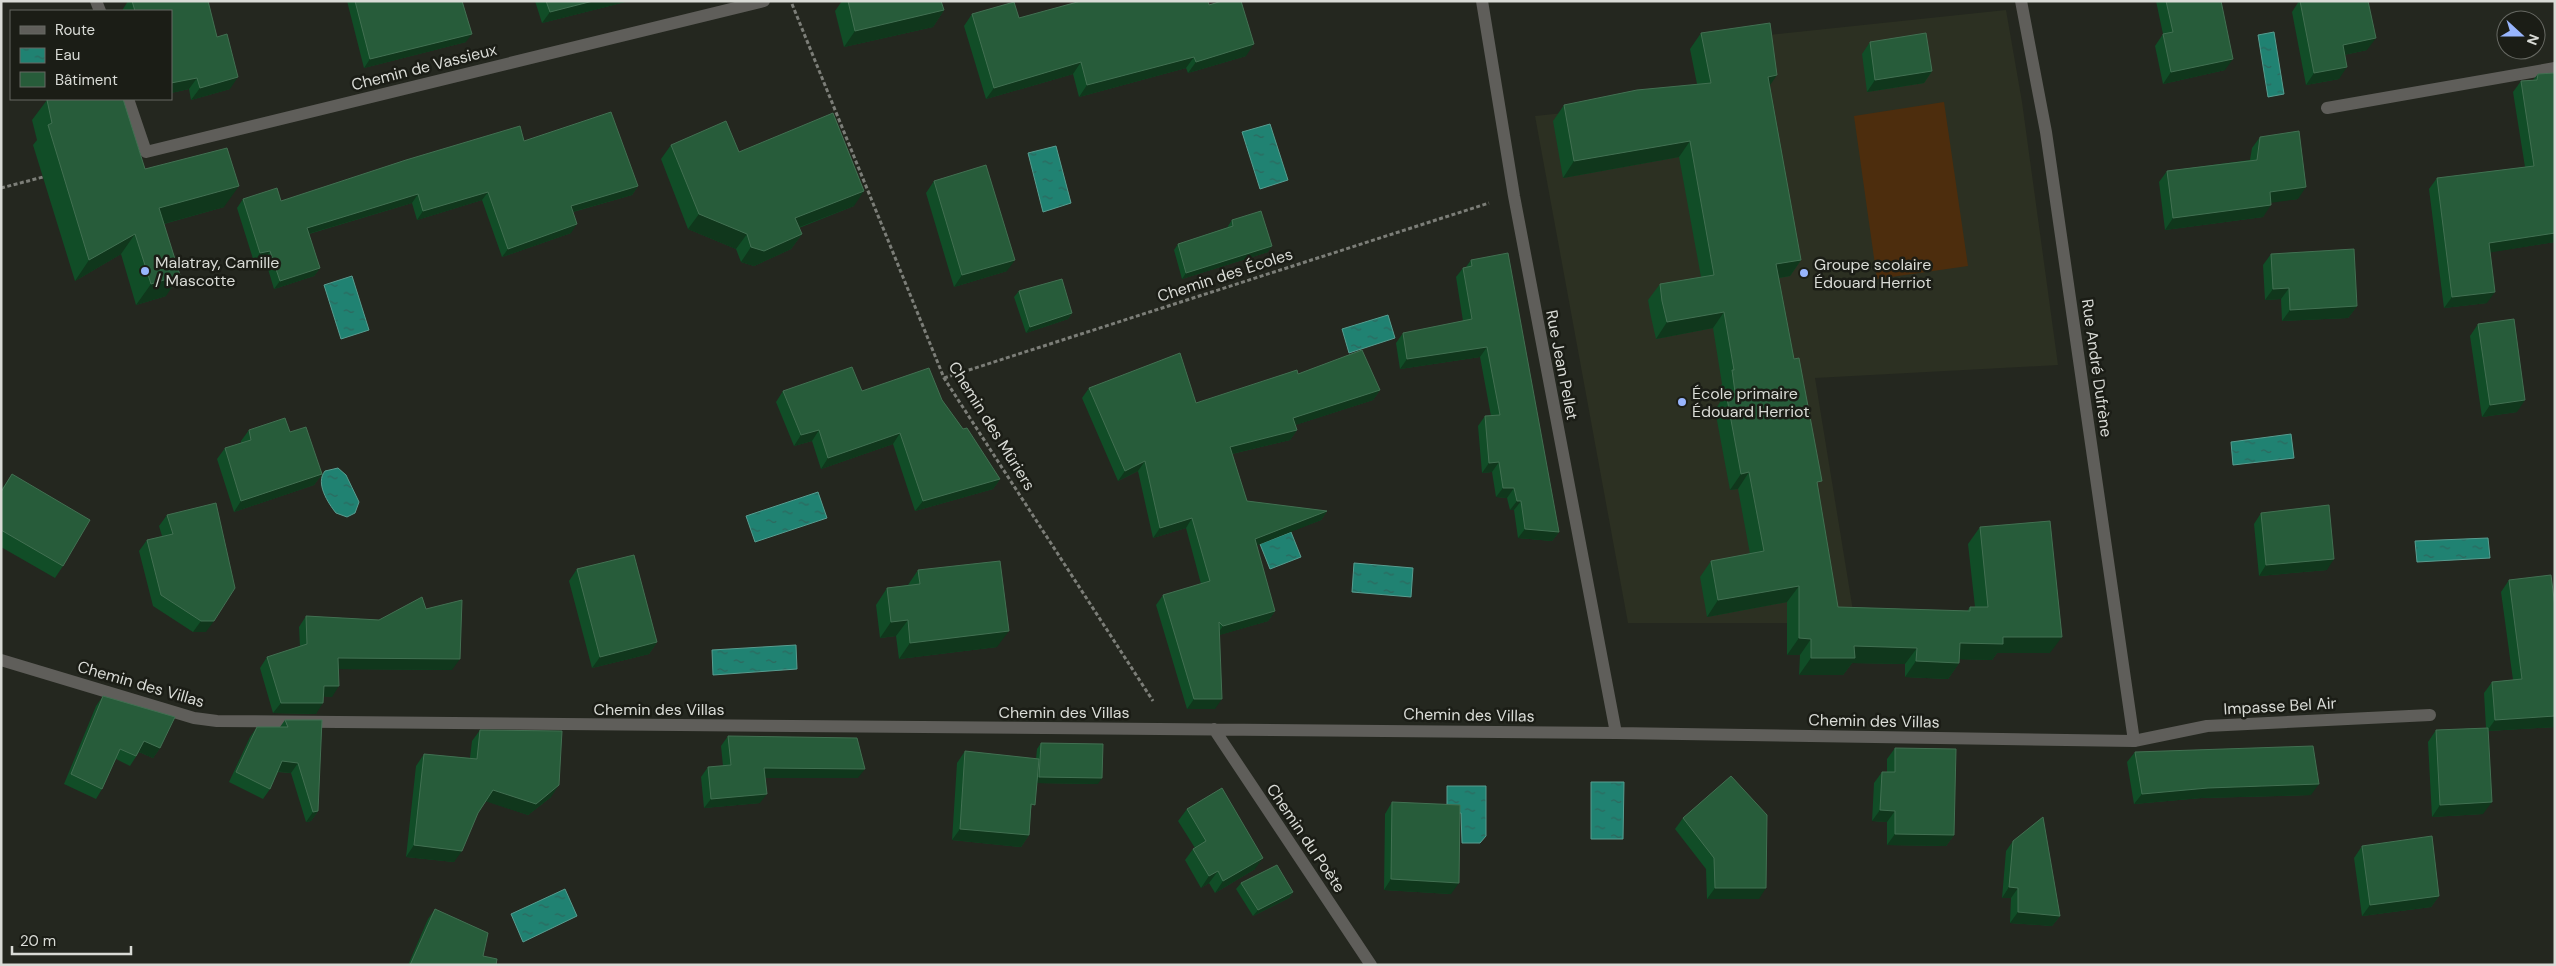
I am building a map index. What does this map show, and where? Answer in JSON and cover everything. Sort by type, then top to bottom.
[{"type":"street","name":"Chemin de Vassieux","points":[[128,100],[146,152],[764,1]]},
{"type":"street","name":"Rue Jean Pellet","points":[[1482,1],[1514,196],[1616,733]]},
{"type":"street","name":"Rue André Dufrène","points":[[2021,1],[2048,142],[2134,741]]},
{"type":"street","points":[[2327,108],[2555,68]]},
{"type":"street","name":"Chemin des Villas","points":[[1,660],[194,718],[217,721],[1616,733],[2134,741]]},
{"type":"street","name":"Impasse Bel Air","points":[[2134,741],[2207,726],[2430,715]]},
{"type":"street","name":"Chemin du Poète","points":[[1214,729],[1371,965]]},
{"type":"path","name":"Chemin des Mûriers","points":[[791,1],[944,378],[1171,729]]},
{"type":"path","points":[[1,188],[50,176]]},
{"type":"path","name":"Chemin des Écoles","points":[[944,378],[1514,196]]},
{"type":"shaded area","name":"Groupe scolaire Édouard Herriot","points":[[2006,10],[2022,102],[2058,365],[1815,378],[1855,623],[1628,623],[1535,116],[1708,98],[1759,36]]},
{"type":"shaded area","points":[[1944,102],[1968,266],[1877,279],[1854,116]]},
{"type":"water","points":[[2274,32],[2284,94],[2268,97],[2258,35]]},
{"type":"water","points":[[1270,124],[1288,180],[1260,189],[1242,132]]},
{"type":"water","points":[[1056,146],[1071,203],[1043,212],[1028,153]]},
{"type":"water","points":[[352,276],[369,330],[341,339],[324,285]]},
{"type":"water","points":[[1388,315],[1395,338],[1349,353],[1342,329]]},
{"type":"water","points":[[2291,434],[2294,458],[2233,465],[2231,442]]},
{"type":"water","points":[[338,468],[346,475],[359,502],[355,513],[347,517],[336,513],[326,498],[322,487],[321,481],[325,471]]},
{"type":"water","points":[[818,492],[827,518],[755,542],[746,516]]},
{"type":"water","points":[[1291,532],[1301,557],[1270,569],[1260,544]]},
{"type":"water","points":[[2488,538],[2490,558],[2417,562],[2415,541]]},
{"type":"water","points":[[1354,563],[1413,568],[1411,597],[1352,592]]},
{"type":"water","points":[[796,645],[797,669],[713,675],[712,650]]},
{"type":"water","points":[[1591,782],[1624,782],[1623,839],[1591,839]]},
{"type":"water","points":[[1447,786],[1486,786],[1486,836],[1480,843],[1462,843],[1461,813],[1447,813]]},
{"type":"water","points":[[565,889],[577,916],[523,942],[511,914]]},
{"type":"building","points":[[132,1],[208,1],[217,37],[227,34],[238,77],[200,88],[197,78],[172,83],[172,10],[135,10]]},
{"type":"building","points":[[355,1],[462,1],[472,34],[370,59]]},
{"type":"building","points":[[546,1],[593,1],[550,12]]},
{"type":"building","points":[[848,1],[941,1],[944,10],[855,31]]},
{"type":"building","points":[[1081,1],[1208,1],[1209,5],[1222,1],[1241,1],[1254,44],[1196,62],[1194,57],[1087,85],[1081,62],[994,88],[972,14],[1014,2],[1019,18]]},
{"type":"building","points":[[2166,1],[2221,1],[2233,59],[2171,72],[2163,34],[2173,32]]},
{"type":"building","points":[[2300,1],[2368,1],[2376,38],[2343,45],[2347,67],[2314,73]]},
{"type":"building","points":[[1770,23],[1777,75],[1768,77],[1801,260],[1776,264],[1794,359],[1799,358],[1822,481],[1817,482],[1838,607],[1970,611],[1970,607],[1988,607],[1980,527],[2050,521],[2062,637],[2003,637],[2003,644],[1960,643],[1959,663],[1916,661],[1917,648],[1854,646],[1855,658],[1811,658],[1811,639],[1799,638],[1799,586],[1718,600],[1711,561],[1764,551],[1749,472],[1741,474],[1726,393],[1735,392],[1732,370],[1734,370],[1724,312],[1667,322],[1662,301],[1660,284],[1714,275],[1690,141],[1574,161],[1564,105],[1637,90],[1711,83],[1701,33]]},
{"type":"building","points":[[1926,33],[1932,71],[1875,80],[1870,42]]},
{"type":"building","points":[[2555,73],[2555,233],[2489,243],[2495,292],[2452,297],[2437,178],[2534,166],[2521,81],[2537,80],[2538,74]]},
{"type":"building","points":[[47,100],[123,100],[145,169],[227,148],[239,186],[159,208],[180,275],[151,284],[135,234],[89,260],[48,125],[52,123]]},
{"type":"building","points":[[611,112],[638,186],[571,206],[577,224],[508,249],[488,192],[423,211],[418,194],[307,228],[320,268],[280,281],[270,251],[260,253],[243,199],[277,188],[281,201],[406,160],[520,126],[524,141]]},
{"type":"building","points":[[833,113],[864,191],[795,218],[802,234],[764,251],[751,247],[747,234],[699,214],[671,145],[726,121],[739,152]]},
{"type":"building","points":[[2299,131],[2306,187],[2270,192],[2271,205],[2173,218],[2167,171],[2257,160],[2260,137]]},
{"type":"building","points":[[986,165],[1015,260],[962,275],[934,181]]},
{"type":"building","points":[[1261,211],[1272,246],[1186,273],[1178,244],[1233,226],[1232,220]]},
{"type":"building","points":[[2354,249],[2357,306],[2290,310],[2289,288],[2273,289],[2271,254]]},
{"type":"building","points":[[1508,253],[1559,532],[1525,529],[1521,501],[1517,501],[1514,488],[1503,488],[1499,462],[1489,463],[1485,416],[1500,415],[1487,347],[1407,359],[1403,333],[1472,319],[1463,268],[1472,266],[1471,260]]},
{"type":"building","points":[[1062,279],[1072,313],[1030,327],[1019,291]]},
{"type":"building","points":[[2514,319],[2525,400],[2490,405],[2478,324]]},
{"type":"building","points":[[1362,350],[1380,390],[1293,418],[1297,430],[1230,447],[1247,501],[1327,511],[1255,539],[1275,611],[1223,626],[1219,622],[1222,699],[1194,699],[1163,595],[1210,581],[1192,518],[1160,528],[1145,461],[1125,471],[1089,388],[1180,353],[1196,403],[1297,370],[1298,374]]},
{"type":"building","points":[[852,367],[862,391],[929,368],[942,400],[963,429],[967,428],[1000,479],[923,501],[900,433],[828,458],[819,430],[801,435],[783,391]]},
{"type":"building","points":[[285,418],[290,432],[306,427],[322,474],[241,501],[225,448],[251,440],[249,430]]},
{"type":"building","points":[[12,474],[90,520],[63,566],[1,530],[1,492]]},
{"type":"building","points":[[216,503],[235,588],[214,621],[201,621],[161,595],[147,540],[173,534],[167,515]]},
{"type":"building","points":[[2329,505],[2334,559],[2266,565],[2261,513]]},
{"type":"building","points":[[634,555],[657,642],[600,657],[577,569]]},
{"type":"building","points":[[1000,561],[1009,631],[910,643],[908,620],[891,622],[887,588],[920,584],[918,570]]},
{"type":"building","points":[[2551,575],[2555,607],[2555,716],[2495,720],[2492,682],[2522,679],[2509,580]]},
{"type":"building","points":[[422,597],[426,609],[462,600],[460,659],[338,658],[339,686],[324,686],[323,703],[281,703],[267,657],[307,644],[306,616],[379,620]]},
{"type":"building","points":[[103,696],[175,717],[160,748],[144,741],[136,756],[120,749],[102,789],[71,774]]},
{"type":"building","points":[[285,720],[322,720],[318,811],[313,812],[298,763],[282,761],[270,789],[236,772],[257,727],[288,727]]},
{"type":"building","points":[[2488,728],[2492,802],[2440,805],[2436,730]]},
{"type":"building","points":[[480,730],[562,731],[559,785],[536,804],[493,790],[478,813],[462,851],[414,845],[424,754],[477,759]]},
{"type":"building","points":[[728,736],[857,738],[865,769],[764,768],[767,794],[711,799],[708,767],[731,765]]},
{"type":"building","points":[[1041,743],[1103,744],[1102,778],[1039,777]]},
{"type":"building","points":[[2313,746],[2319,784],[2208,788],[2142,794],[2135,752]]},
{"type":"building","points":[[1895,748],[1956,749],[1954,835],[1895,834],[1895,811],[1880,810],[1882,772],[1895,772]]},
{"type":"building","points":[[965,751],[1039,759],[1035,805],[1031,804],[1029,835],[960,829]]},
{"type":"building","points":[[1731,776],[1767,815],[1766,888],[1715,888],[1714,858],[1683,818]]},
{"type":"building","points":[[1222,788],[1263,858],[1223,881],[1218,871],[1209,876],[1193,849],[1206,841],[1187,809]]},
{"type":"building","points":[[1392,802],[1460,805],[1459,883],[1391,879]]},
{"type":"building","points":[[2043,817],[2060,916],[2018,912],[2018,888],[2009,887],[2013,841]]},
{"type":"building","points":[[2432,836],[2439,896],[2370,905],[2362,846]]},
{"type":"building","points":[[1277,865],[1293,892],[1258,910],[1241,883]]},
{"type":"building","points":[[435,909],[488,933],[483,956],[497,959],[496,965],[410,965]]},
{"type":"place","name":"Malatray, Camille / Mascotte","points":[[145,271]]},
{"type":"place","name":"Groupe scolaire Édouard Herriot","points":[[1804,273]]},
{"type":"place","name":"École primaire Édouard Herriot","points":[[1682,402]]}]
